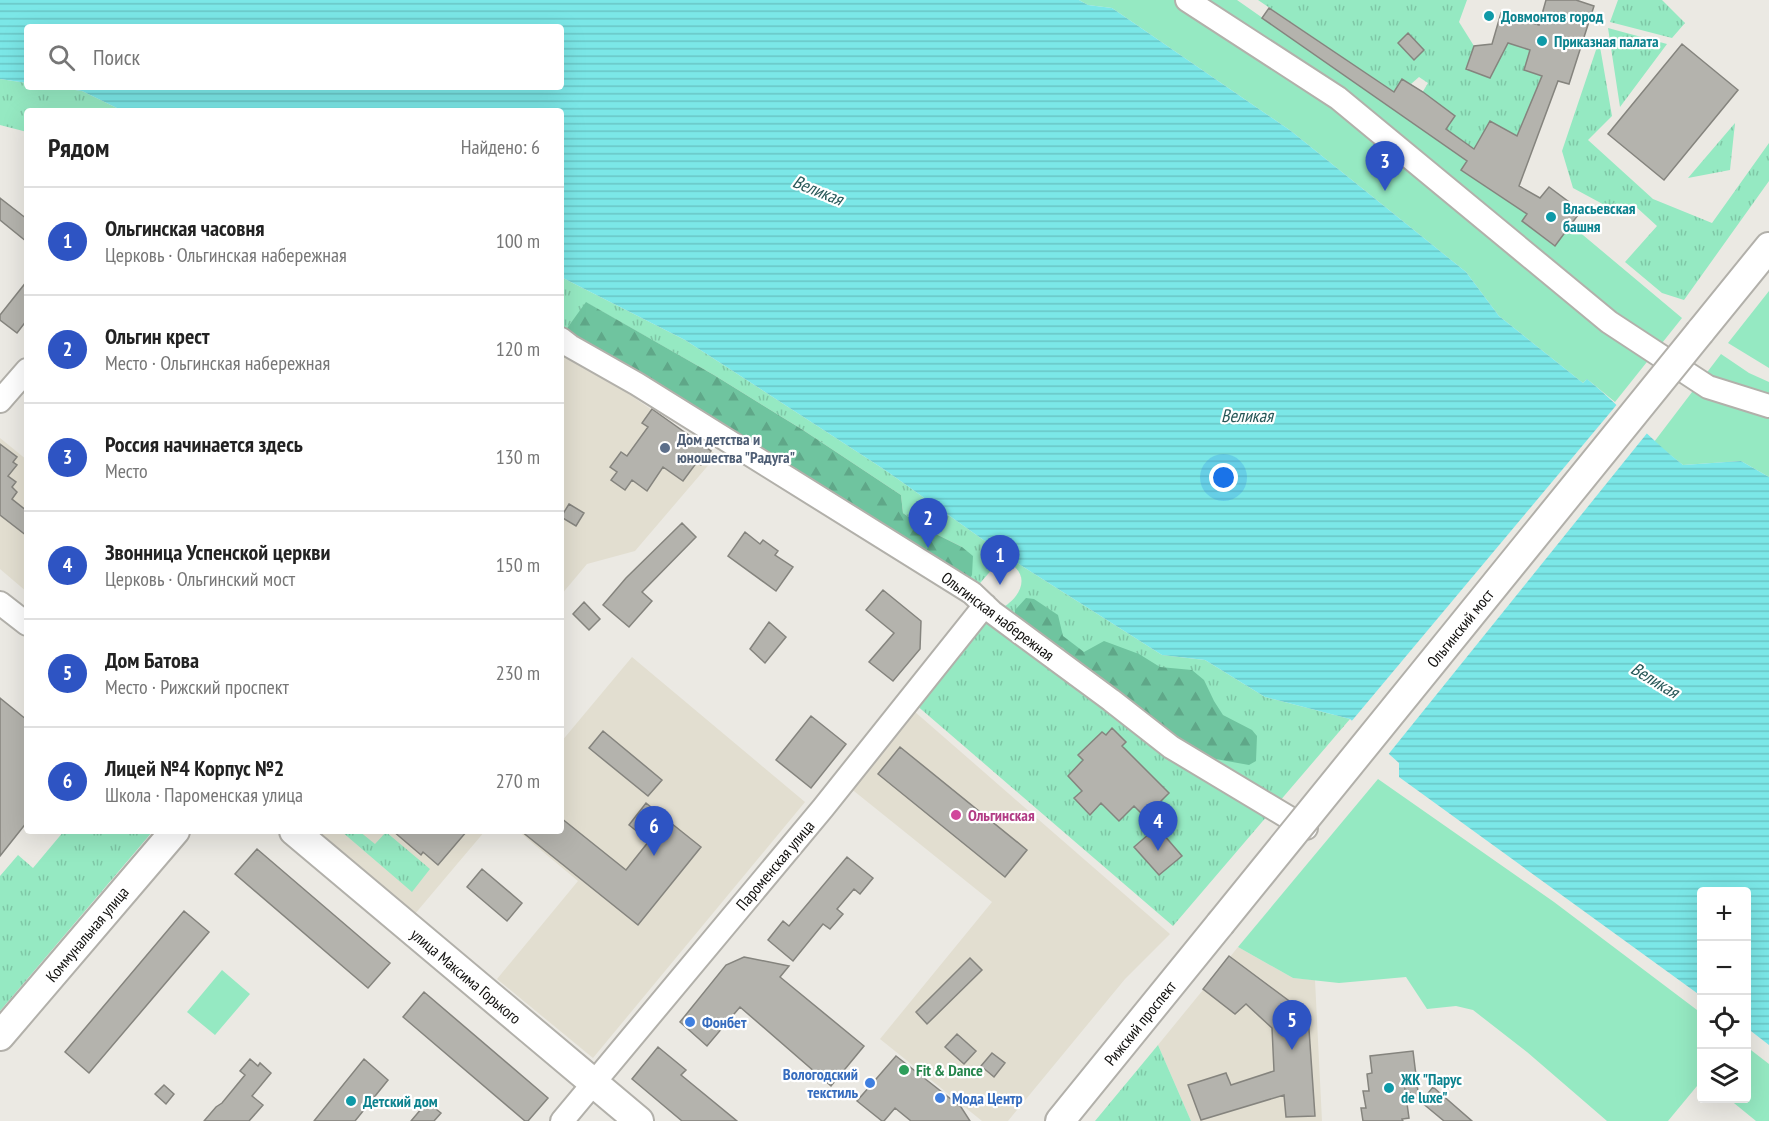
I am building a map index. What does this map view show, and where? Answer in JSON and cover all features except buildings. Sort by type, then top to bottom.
[{"type":"main road","name":"Ольгинский мост","points":[[1220,924],[1769,247]]},
{"type":"main road","name":"Коммунальная улица","points":[[0,1036],[172,834]]},
{"type":"main road","name":"улица Максима Горького","points":[[298,834],[639,1121]]},
{"type":"main road","name":"Рижский проспект","points":[[1060,1121],[1220,924]]},
{"type":"street","points":[[1187,0],[1338,98],[1609,322],[1708,387],[1769,406]]},
{"type":"street","name":"Ольгинская набережная","points":[[564,341],[972,593],[992,612],[1171,747],[1306,828]]},
{"type":"street","points":[[0,401],[24,373]]},
{"type":"street","points":[[0,603],[24,622]]},
{"type":"street","name":"Пароменская улица","points":[[562,1121],[823,808],[985,605]]},
{"type":"shaded area","points":[[564,349],[717,455],[635,551],[587,564],[564,591]]},
{"type":"shaded area","points":[[0,438],[24,458],[24,589],[0,569]]},
{"type":"shaded area","points":[[632,657],[805,802],[593,1058],[497,979],[578,881],[522,834],[564,834],[564,738]]},
{"type":"shaded area","points":[[899,698],[1170,934],[1125,979],[1008,1121],[982,1121],[880,1039],[992,902],[834,775]]},
{"type":"shaded area","points":[[318,834],[482,834],[414,915]]},
{"type":"shaded area","points":[[1238,947],[1293,978],[1315,980],[1322,1121],[1191,1121],[1158,1045]]},
{"type":"green space","points":[[1079,0],[1237,0],[1467,161],[1461,170],[1527,214],[1522,221],[1554,246],[1571,225],[1682,318],[1615,402],[1587,379],[1583,383],[1499,316],[1466,272],[1291,131],[1112,8],[1088,5]]},
{"type":"green space","points":[[1258,0],[1467,0],[1459,22],[1474,46],[1489,44],[1500,58],[1508,43],[1530,50],[1524,70],[1542,76],[1517,136],[1490,121],[1474,149],[1446,129],[1455,116],[1422,93],[1428,83],[1419,77],[1411,84],[1402,79],[1394,92]]},
{"type":"green space","points":[[1618,0],[1662,0],[1685,23],[1672,38],[1610,22]]},
{"type":"green space","points":[[1608,28],[1667,44],[1620,107]]},
{"type":"green space","points":[[1599,41],[1612,116],[1588,140],[1653,199],[1712,223],[1769,143],[1769,181],[1684,300],[1662,293],[1625,262],[1657,226],[1634,205],[1623,215],[1573,188],[1562,151]]},
{"type":"green space","points":[[0,79],[24,83],[24,90],[82,91],[117,108],[24,108],[24,131],[0,125]]},
{"type":"green space","points":[[1735,123],[1730,170],[1688,178]]},
{"type":"green space","points":[[564,279],[685,340],[885,470],[1006,556],[1162,655],[1205,660],[1265,697],[1350,719],[1173,926],[915,704],[992,613],[1005,606],[1018,593],[1021,576],[1014,567],[1007,563],[994,567],[975,589],[967,583],[962,547],[926,529],[903,513],[901,495],[803,430],[714,375],[587,303],[565,331]]},
{"type":"green space","points":[[1769,291],[1769,368],[1728,343]]},
{"type":"green space","points":[[586,302],[714,375],[901,495],[903,513],[926,529],[962,547],[973,556],[972,575],[967,583],[795,468],[639,381],[565,331]]},
{"type":"green space","points":[[1721,354],[1749,373],[1769,382],[1769,477],[1741,461],[1683,465],[1654,442]]},
{"type":"green space","points":[[1026,598],[1034,599],[1058,615],[1063,636],[1084,652],[1104,641],[1139,654],[1160,667],[1192,670],[1204,680],[1223,715],[1252,730],[1257,736],[1256,761],[1249,765],[1199,756],[1082,671],[1063,648],[1040,639],[1015,617],[1015,610]]},
{"type":"green space","points":[[1378,779],[1554,902],[1697,1010],[1697,1086],[1668,1121],[1607,1121],[1527,1052],[1473,1010],[1456,1006],[1427,1009],[1406,977],[1339,983],[1293,978],[1238,947]]},
{"type":"green space","points":[[61,834],[150,834],[0,1011],[0,876],[18,855],[33,868]]},
{"type":"green space","points":[[344,834],[363,834],[375,844],[384,834],[388,834],[430,869],[412,892]]},
{"type":"green space","points":[[222,970],[250,994],[215,1035],[187,1012]]},
{"type":"green space","points":[[1158,1045],[1191,1121],[1095,1121]]},
{"type":"green space","points":[[1751,1050],[1769,1064],[1769,1121],[1756,1121],[1734,1103],[1751,1103]]},
{"type":"water","name":"Великая","points":[[0,0],[1079,0],[1088,5],[1112,8],[1291,131],[1466,272],[1499,316],[1583,383],[1587,379],[1683,465],[1741,461],[1769,477],[1769,1045],[1751,1031],[1751,887],[1697,887],[1697,993],[1399,777],[1399,763],[1350,719],[1265,697],[1205,660],[1162,655],[1006,556],[885,470],[685,340],[564,279],[564,108],[117,108],[82,91],[75,90],[564,90],[564,24],[24,24],[24,83],[0,79]]},
{"type":"pier","points":[[1619,402],[1648,432],[1387,756],[1350,723]]},
{"type":"place","name":"Довмонтов город","points":[[1489,16]]},
{"type":"place","name":"Приказная палата","points":[[1542,41]]},
{"type":"place","name":"Россия начинается здесь","points":[[1385,191]]},
{"type":"place","name":"Власьевская башня","points":[[1551,217]]},
{"type":"place","name":"Дом детства и юношества \"Радуга\"","points":[[665,448]]},
{"type":"place","name":"Ольгин крест","points":[[928,548]]},
{"type":"place","name":"Ольгинская часовня","points":[[1000,585]]},
{"type":"place","name":"Ольгинская","points":[[956,815]]},
{"type":"place","name":"Звонница Успенской церкви","points":[[1158,851]]},
{"type":"place","name":"Лицей №4 Корпус №2","points":[[654,856]]},
{"type":"place","name":"Фонбет","points":[[690,1022]]},
{"type":"place","name":"Дом Батова","points":[[1292,1050]]},
{"type":"place","name":"Fit & Dance","points":[[904,1070]]},
{"type":"place","name":"Вологодский текстиль","points":[[870,1083]]},
{"type":"place","name":"ЖК \"Парус de luxe\"","points":[[1389,1088]]},
{"type":"place","name":"Мода Центр","points":[[940,1098]]},
{"type":"place","name":"Детский дом","points":[[351,1101]]}]
